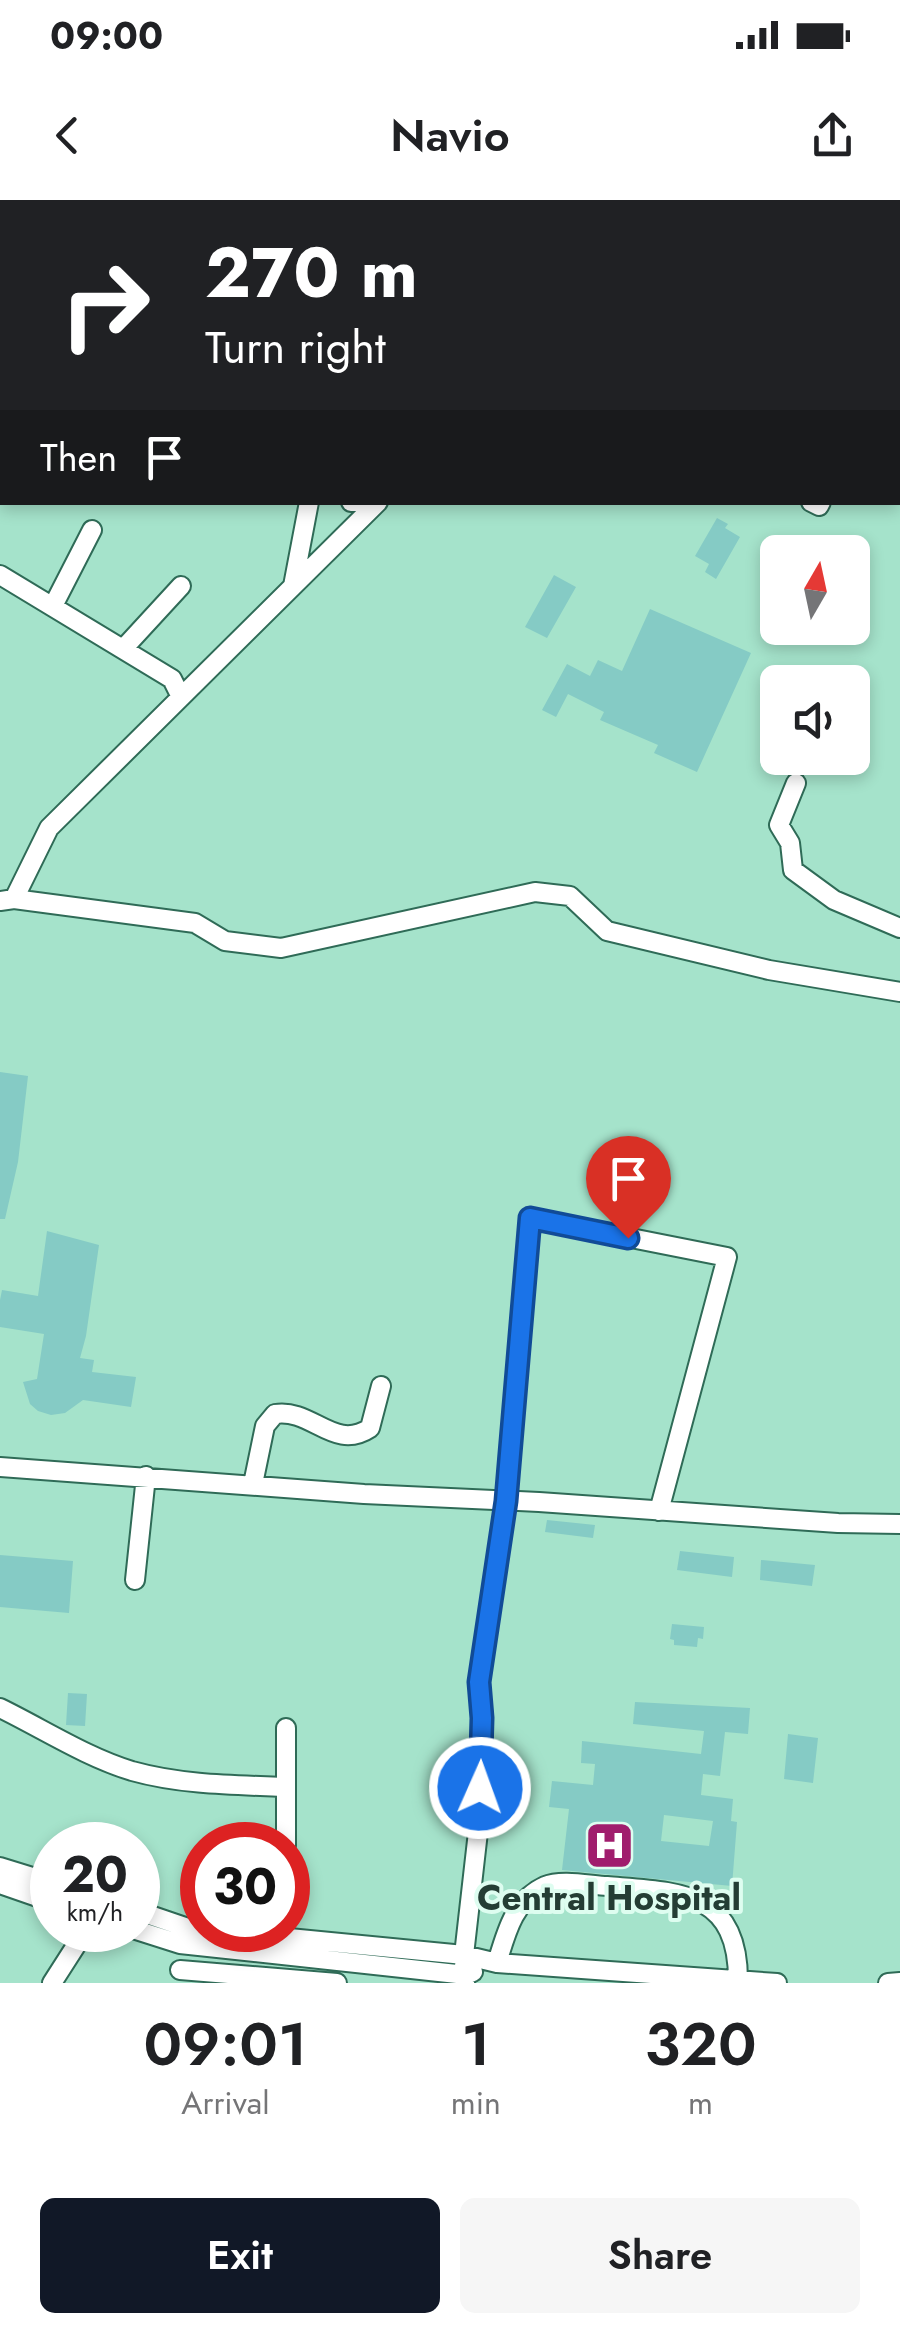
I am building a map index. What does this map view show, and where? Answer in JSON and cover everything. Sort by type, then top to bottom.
[{"type":"street","points":[[293,587],[307,505]]},
{"type":"street","points":[[375,505],[49,828],[7,900],[196,924],[225,941],[280,948],[535,892],[570,896],[607,931],[769,970],[900,992]]},
{"type":"street","points":[[53,606],[92,530]]},
{"type":"street","points":[[0,575],[172,679],[182,697]]},
{"type":"street","points":[[123,649],[181,586]]},
{"type":"street","points":[[796,783],[779,825],[790,843],[793,870],[834,900],[900,928]]},
{"type":"street","points":[[465,1979],[464,1955],[479,1822],[479,1682],[506,1501],[530,1218],[728,1257],[658,1511]]},
{"type":"street","points":[[252,1484],[265,1426],[275,1414],[302,1415],[338,1435],[360,1435],[370,1428],[381,1386]]},
{"type":"street","points":[[0,1467],[838,1524],[900,1524]]},
{"type":"street","points":[[135,1580],[146,1476]]},
{"type":"street","points":[[0,1708],[133,1771],[196,1783],[286,1787]]},
{"type":"street","points":[[286,1728],[286,1822]]},
{"type":"street","points":[[0,1867],[30,1877]]},
{"type":"street","points":[[0,1884],[30,1894]]},
{"type":"street","points":[[245,1952],[465,1979],[496,1962],[512,1916],[534,1893],[549,1884],[582,1884],[654,1890],[702,1900],[725,1923],[736,1943],[738,1980]]},
{"type":"street","points":[[160,1938],[180,1944],[179,1977],[336,1983]]},
{"type":"street","points":[[310,1938],[496,1962],[778,1983]]},
{"type":"street","points":[[52,1983],[72,1952]]},
{"type":"street","points":[[888,1983],[900,1982],[900,1974]]},
{"type":"building","points":[[717,518],[740,537],[716,579],[705,572],[709,564],[695,556]]},
{"type":"building","points":[[554,575],[576,587],[547,638],[525,627]]},
{"type":"building","points":[[650,609],[751,653],[697,772],[654,753],[658,745],[600,720],[604,712],[568,694],[556,717],[542,710],[567,664],[590,676],[598,660],[622,671]]},
{"type":"building","points":[[0,1072],[28,1076],[18,1162],[5,1219],[0,1219]]},
{"type":"building","points":[[47,1231],[99,1245],[80,1358],[94,1360],[92,1372],[136,1377],[131,1407],[83,1400],[65,1413],[51,1415],[30,1404],[23,1382],[37,1379],[44,1334],[0,1327],[0,1300],[2,1290],[38,1296]]},
{"type":"building","points":[[547,1520],[595,1525],[593,1538],[545,1532]]},
{"type":"building","points":[[680,1551],[734,1557],[732,1577],[677,1570]]},
{"type":"building","points":[[0,1555],[73,1561],[69,1613],[0,1607]]},
{"type":"building","points":[[761,1560],[815,1565],[812,1586],[760,1580]]},
{"type":"building","points":[[672,1624],[704,1627],[703,1639],[698,1638],[697,1647],[674,1645],[670,1639]]},
{"type":"building","points":[[68,1693],[87,1694],[85,1726],[66,1725]]},
{"type":"building","points":[[635,1702],[750,1708],[748,1734],[725,1732],[720,1776],[703,1774],[701,1795],[733,1799],[731,1821],[737,1822],[732,1886],[562,1870],[569,1809],[549,1807],[552,1781],[593,1785],[595,1764],[581,1763],[582,1741],[701,1754],[704,1731],[633,1724]],"holes":[[[664,1815],[713,1821],[709,1846],[661,1841]]]},
{"type":"building","points":[[788,1734],[818,1738],[813,1783],[784,1779]]},
{"type":"place","name":"Central Hospital","points":[[609,1846]]},
{"type":"route","points":[[480,1788],[479,1682],[506,1501],[530,1218],[628,1238]]}]
